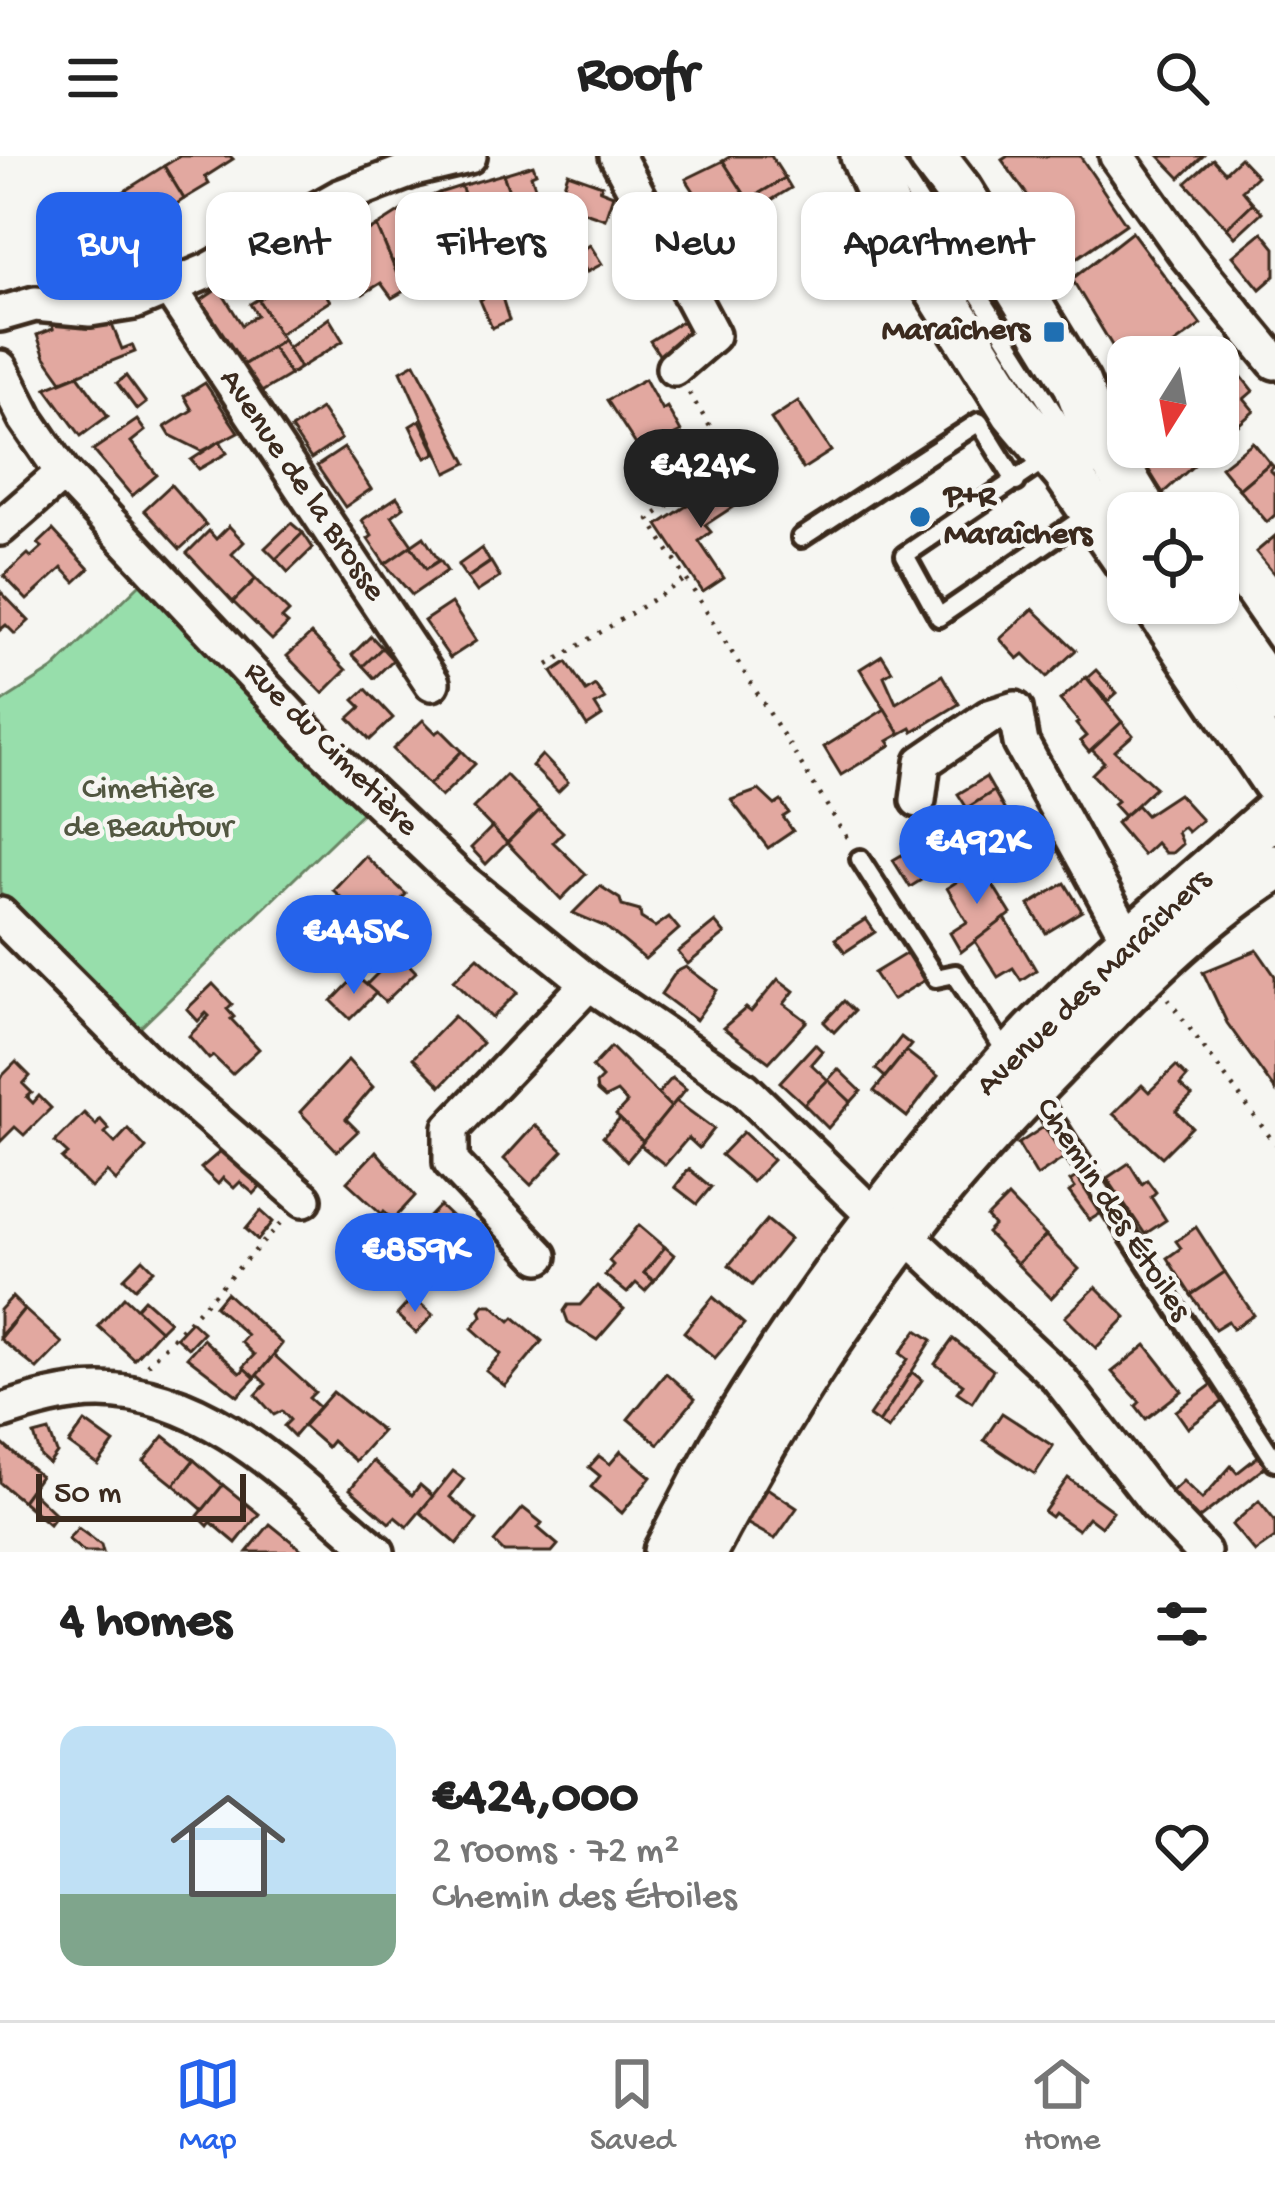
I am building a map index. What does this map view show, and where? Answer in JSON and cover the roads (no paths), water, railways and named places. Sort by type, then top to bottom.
[{"type":"main road","points":[[864,156],[887,208],[1015,412],[1099,500],[1107,517]]},
{"type":"main road","points":[[932,156],[961,194],[1077,384],[1094,429],[1132,492]]},
{"type":"main road","points":[[1169,624],[1275,781]]},
{"type":"main road","points":[[1218,624],[1255,691]]},
{"type":"main road","points":[[1275,796],[1275,812]]},
{"type":"main road","name":"Avenue des Maraîchers","points":[[667,1552],[735,1425],[837,1273],[891,1225],[1022,1073],[1275,812]]},
{"type":"main road","name":"Avenue des Maraîchers","points":[[1138,956],[1275,868]]},
{"type":"main road","name":"Avenue des Maraîchers","points":[[704,1552],[760,1443],[891,1225]]},
{"type":"street","points":[[182,283],[340,197],[414,169],[469,156]]},
{"type":"street","points":[[617,156],[712,335],[674,368]]},
{"type":"street","points":[[1117,156],[1187,255],[1263,326],[1275,362]]},
{"type":"street","points":[[0,314],[35,304],[111,308],[137,300]]},
{"type":"street","name":"Avenue de la Brosse","points":[[177,300],[432,682]]},
{"type":"street","name":"Rue du Cimetière","points":[[0,368],[26,419],[63,472],[314,740],[458,877],[589,982],[744,1089],[1058,1377],[1158,1505],[1203,1552]]},
{"type":"street","points":[[0,528],[63,472]]},
{"type":"street","points":[[918,800],[923,762],[989,717],[1015,710],[1021,742],[1138,956]]},
{"type":"street","points":[[0,915],[149,1064],[304,1199]]},
{"type":"street","points":[[540,1256],[451,1162],[452,1128],[589,982]]},
{"type":"street","points":[[0,1412],[64,1394],[102,1391],[183,1409],[225,1428],[377,1552]]},
{"type":"lane","points":[[890,156],[1099,500],[939,617],[905,555],[1053,455]]},
{"type":"lane","points":[[801,538],[979,422],[1016,482]]},
{"type":"lane","points":[[1255,691],[1275,740]]},
{"type":"lane","name":"Avenue des Maraîchers","points":[[1022,1073],[1116,977],[1275,839]]},
{"type":"lane","name":"Chemin des Étoiles","points":[[860,859],[936,978],[955,974],[1275,1461]]},
{"type":"lane","name":"Avenue des Maraîchers","points":[[685,1552],[749,1433],[844,1286],[891,1225]]},
{"type":"place","name":"Maraîchers","points":[[1054,332]]},
{"type":"place","name":"P+R Maraîchers","points":[[920,517]]},
{"type":"park label","name":"Cimetière de Beautour","points":[[148,810]]}]
